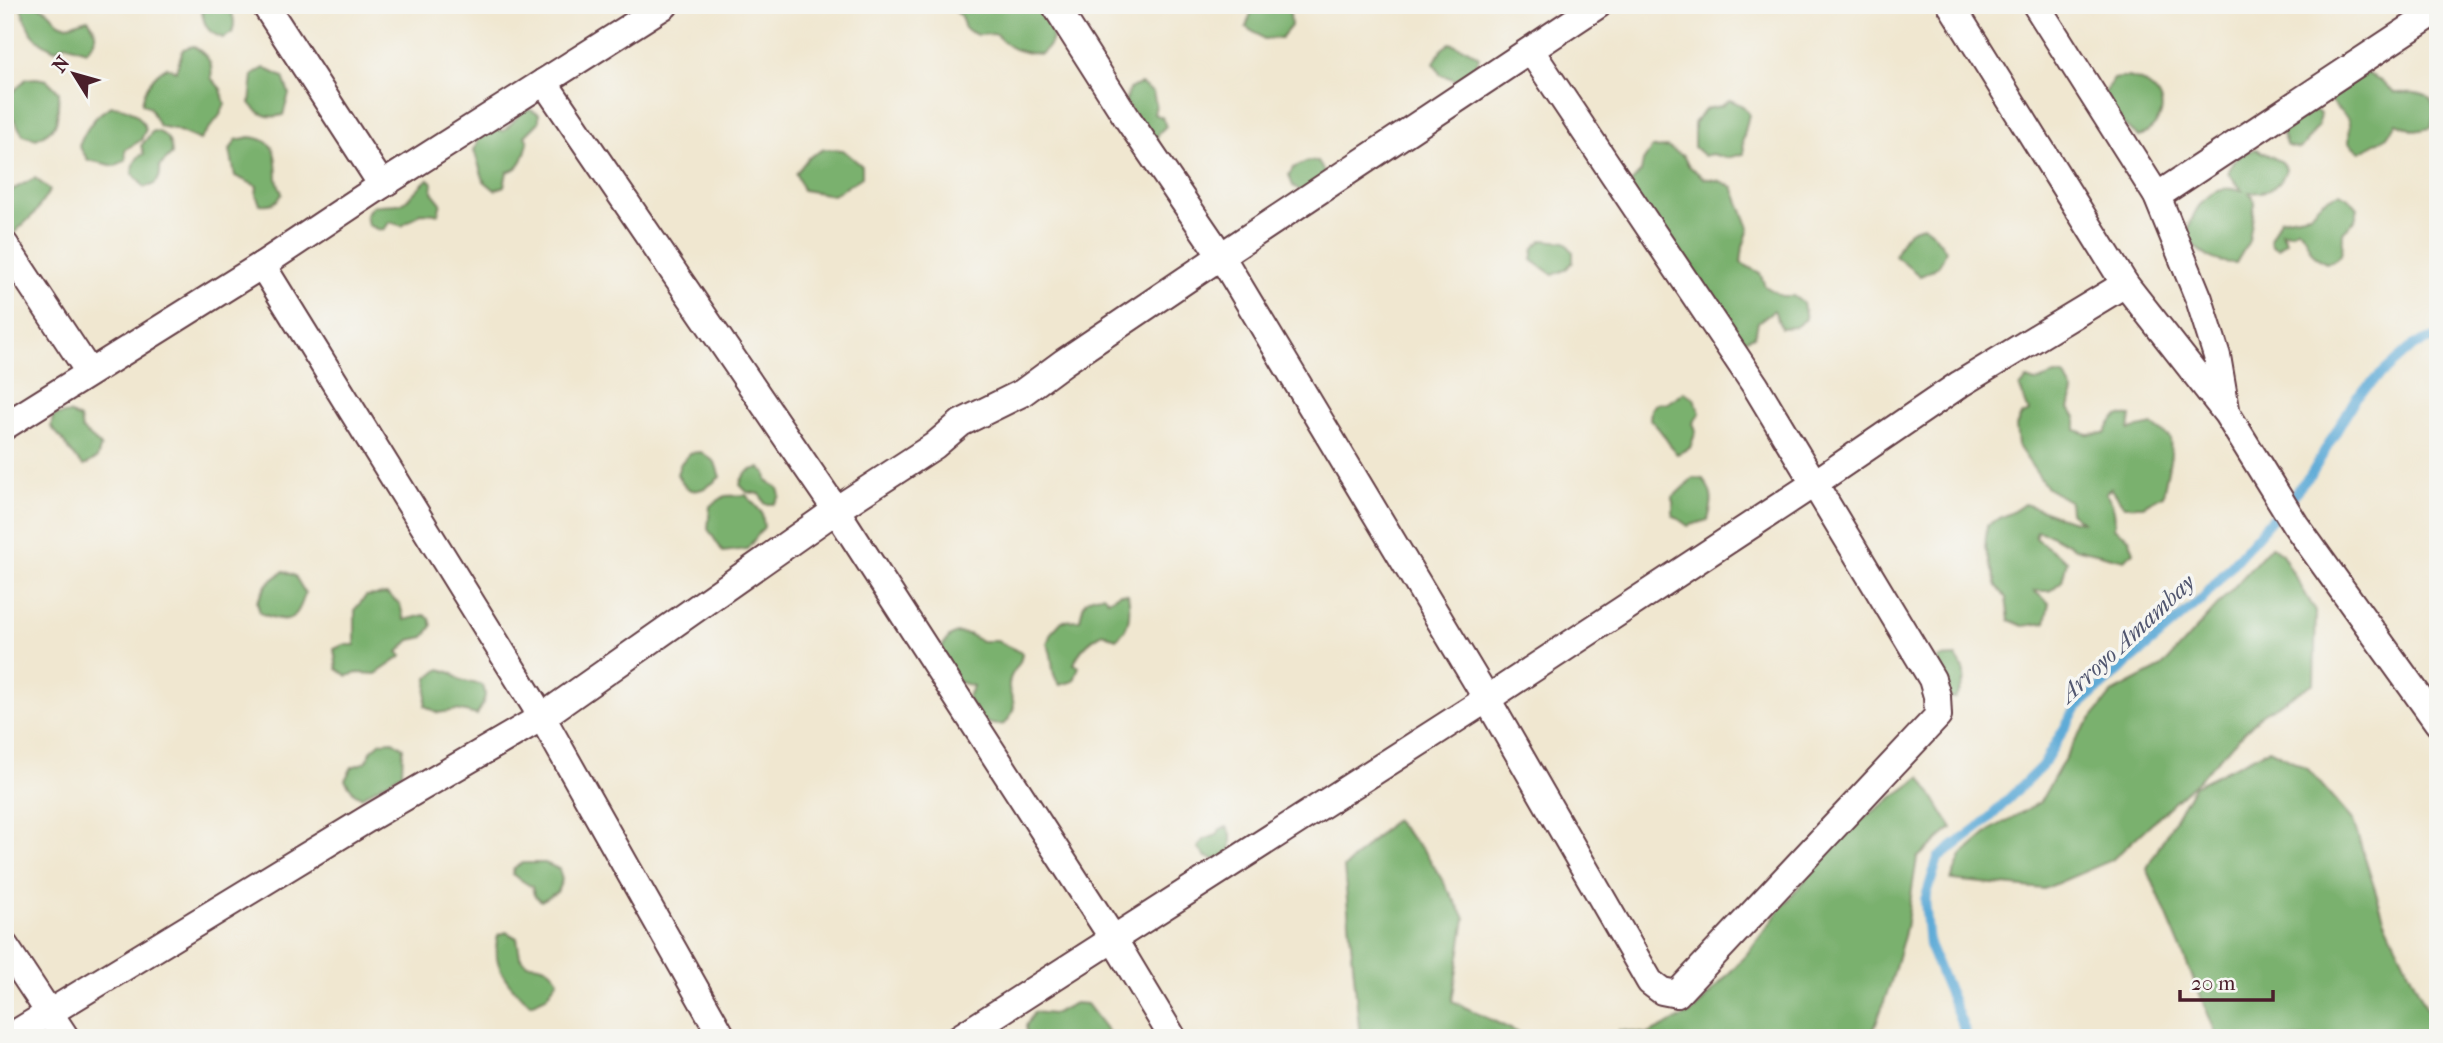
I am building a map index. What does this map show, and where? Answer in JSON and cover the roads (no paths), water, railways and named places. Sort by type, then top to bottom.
[{"type":"street","points":[[265,5],[382,185]]},
{"type":"street","points":[[5,426],[262,265],[382,185],[665,5]]},
{"type":"street","points":[[1055,5],[1127,118],[1221,256],[1487,699],[1650,982],[1662,991],[1677,993],[1938,716],[1937,696],[1932,679],[1755,384],[1531,51]]},
{"type":"street","points":[[8,1038],[369,818],[542,717],[836,510],[934,446],[961,423],[1022,393],[1221,256],[1598,5]]},
{"type":"street","points":[[1951,5],[2125,284],[2227,414],[2295,524],[2438,723]]},
{"type":"street","points":[[2036,5],[2157,196],[2199,299],[2217,356],[2227,414]]},
{"type":"street","points":[[2157,196],[2438,10]]},
{"type":"street","points":[[544,82],[836,510],[1114,940],[1173,1038]]},
{"type":"street","points":[[5,245],[89,372]]},
{"type":"street","points":[[262,265],[542,717],[723,1038]]},
{"type":"street","points":[[959,1038],[1487,699],[1961,384],[2125,284]]},
{"type":"street","points":[[5,946],[66,1038]]},
{"type":"waterway","name":"Arroyo Amambay","points":[[1968,1038],[1929,945],[1925,900],[1938,858],[1983,824],[2042,766],[2077,707],[2202,599],[2312,473],[2357,396],[2414,345],[2438,337]]}]
